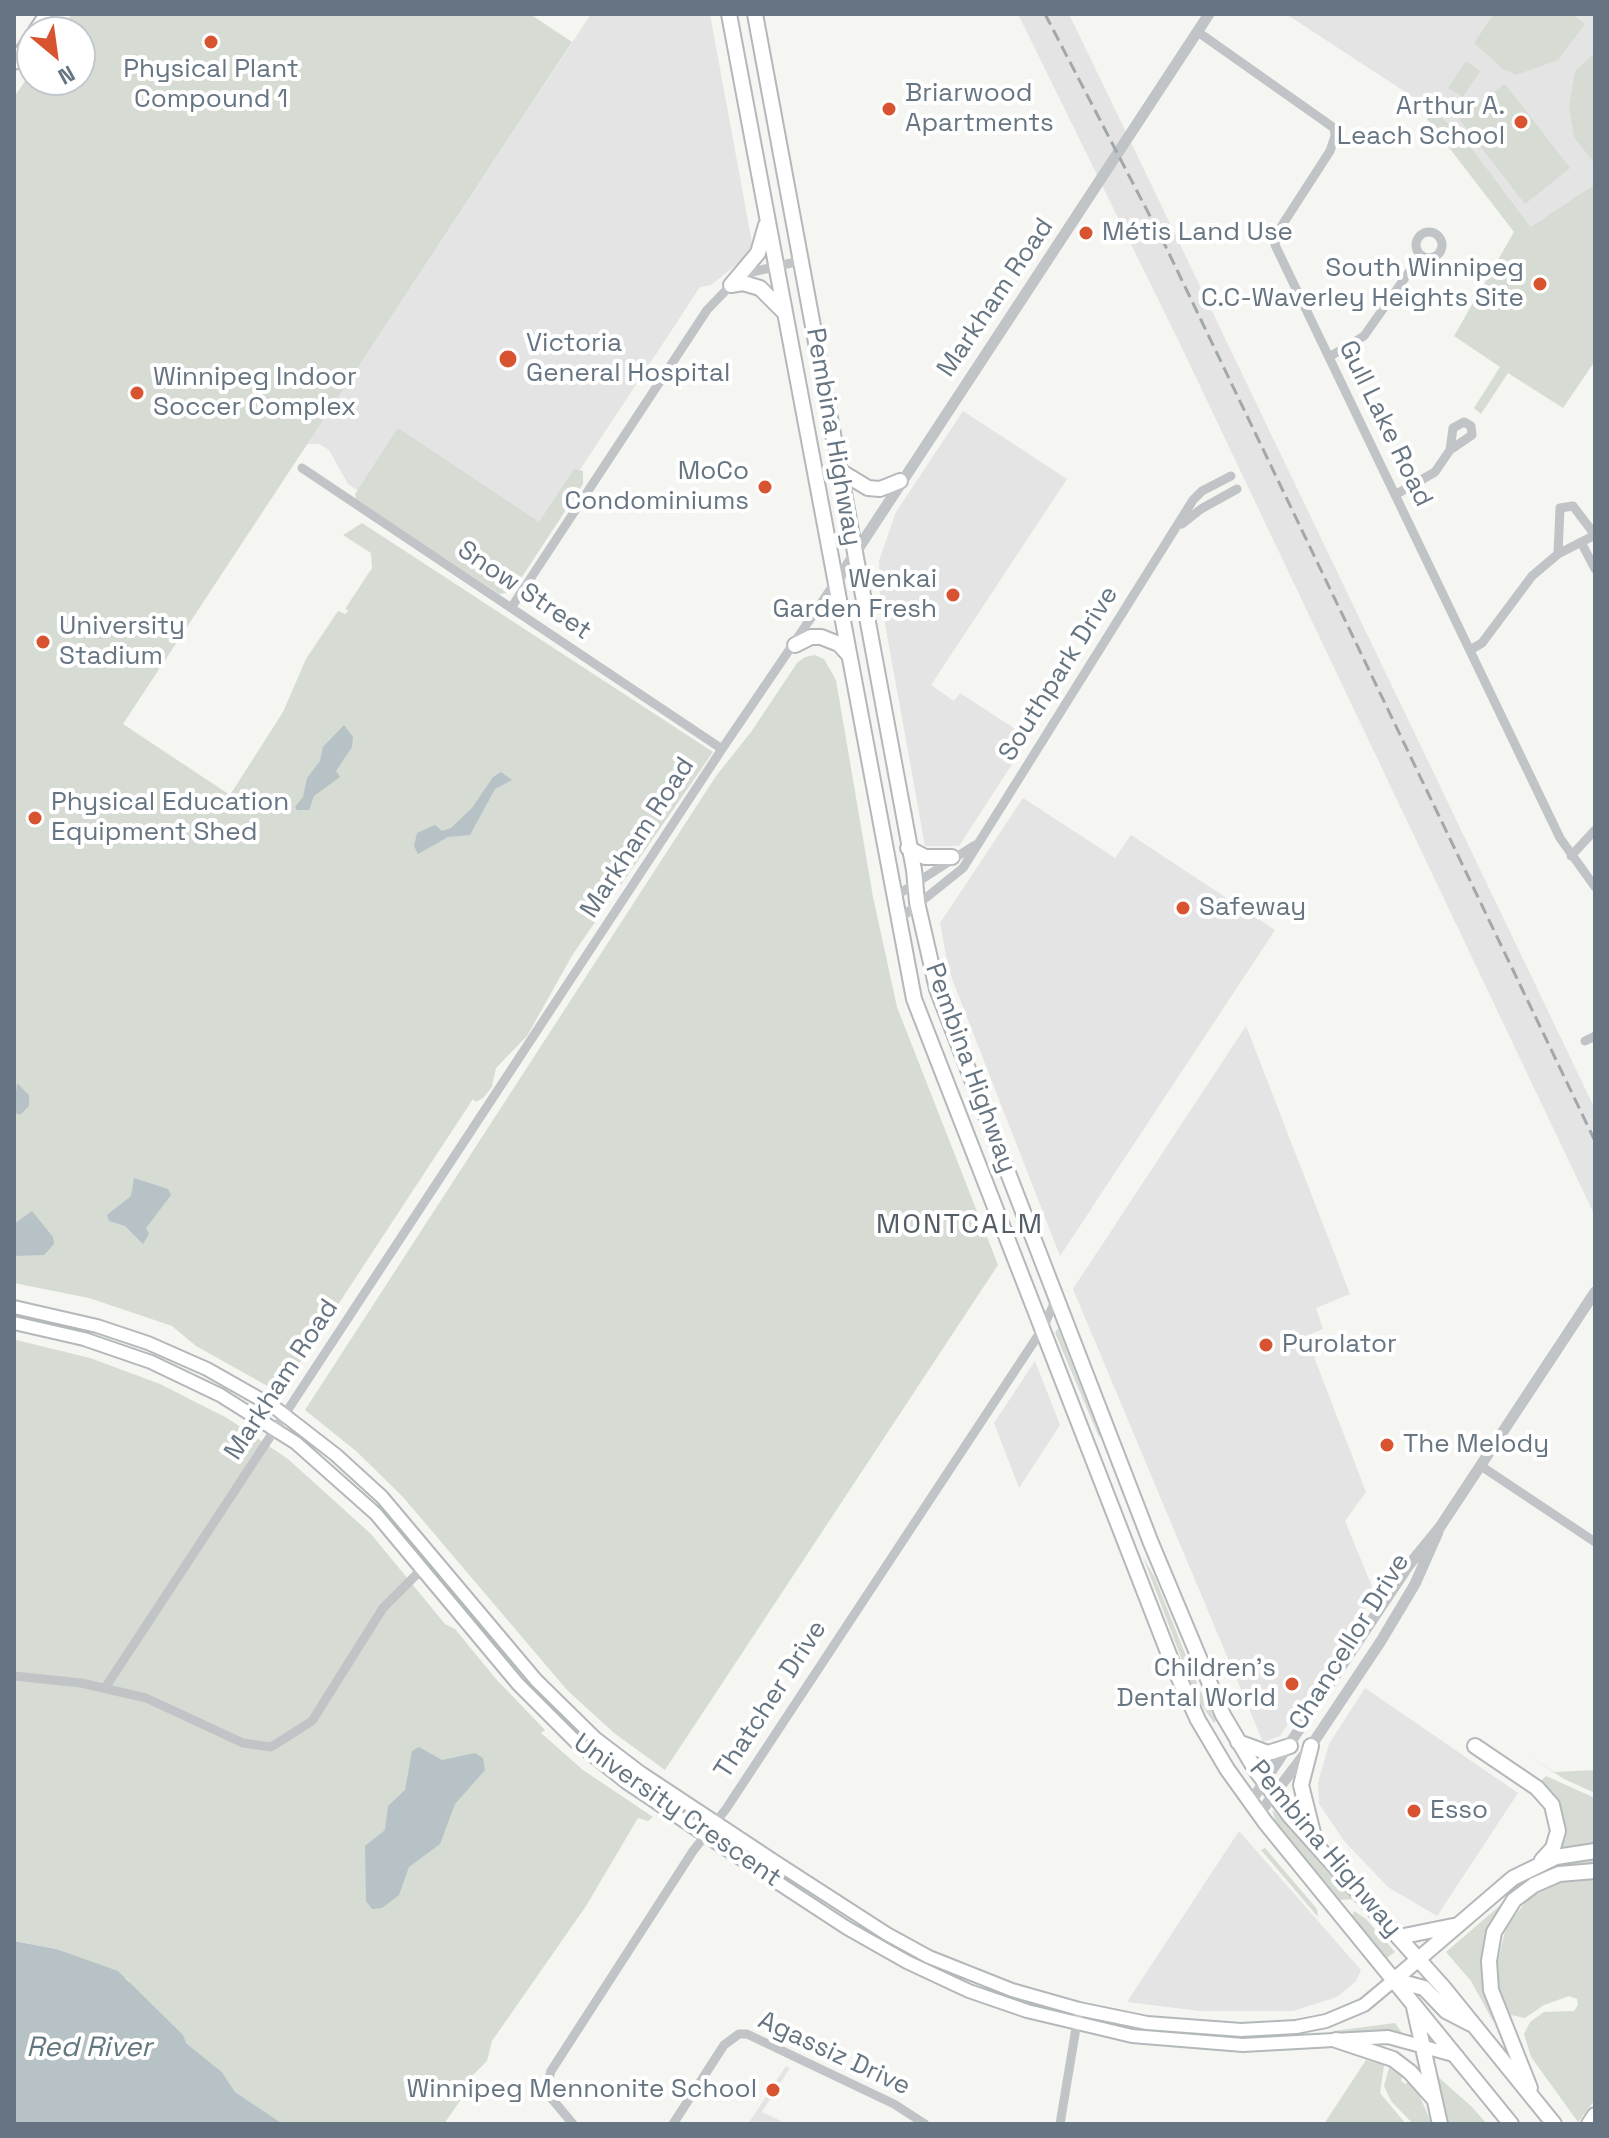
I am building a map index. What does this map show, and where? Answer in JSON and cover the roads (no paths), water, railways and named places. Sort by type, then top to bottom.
[{"type":"main road","name":"Pembina Highway","points":[[729,14],[914,999],[1186,1694],[1218,1756],[1254,1808],[1511,2123]]},
{"type":"main road","name":"Pembina Highway","points":[[755,14],[917,902],[937,989],[1205,1678],[1238,1742],[1269,1788],[1316,1846],[1478,2028],[1554,2124]]},
{"type":"main road","points":[[743,88],[768,86]]},
{"type":"main road","points":[[731,285],[758,253],[767,218]]},
{"type":"main road","points":[[731,285],[743,283],[760,288],[785,313]]},
{"type":"main road","points":[[840,471],[868,488],[880,489],[900,481]]},
{"type":"main road","points":[[795,645],[811,637],[821,637],[839,644],[848,654]]},
{"type":"main road","points":[[908,848],[925,857],[952,857]]},
{"type":"main road","name":"University Crescent","points":[[14,1307],[97,1326],[148,1343],[207,1369],[286,1415],[382,1497],[566,1711],[619,1757],[887,1934],[929,1957],[1012,1990],[1079,2009],[1180,2026],[1284,2028],[1318,2023],[1350,2012],[1394,1980]]},
{"type":"main road","name":"University Crescent","points":[[14,1324],[95,1342],[151,1362],[198,1383],[276,1429],[346,1484],[423,1568],[518,1684],[564,1731],[614,1773],[705,1835],[847,1928],[907,1962],[998,2002],[1076,2026],[1160,2040],[1217,2045],[1388,2037],[1458,2056]]},
{"type":"main road","points":[[1238,1742],[1268,1753],[1290,1746]]},
{"type":"main road","points":[[1311,1746],[1301,1785],[1316,1846]]},
{"type":"main road","points":[[1475,1746],[1541,1791],[1556,1812],[1556,1841],[1536,1865]]},
{"type":"main road","points":[[1394,1980],[1503,1885],[1536,1865],[1568,1854],[1595,1851]]},
{"type":"main road","points":[[1533,2096],[1521,2057],[1494,2001],[1489,1971],[1492,1942],[1506,1910],[1524,1891],[1559,1874],[1595,1871]]},
{"type":"main road","points":[[1399,1937],[1458,1924]]},
{"type":"main road","points":[[1394,1980],[1424,1988],[1446,2011],[1478,2028]]},
{"type":"main road","points":[[1413,2002],[1440,2124]]},
{"type":"main road","points":[[1336,2040],[1393,2059],[1416,2077],[1437,2103]]},
{"type":"main road","points":[[1589,2124],[1595,2115]]},
{"type":"street","name":"Markham Road","points":[[105,1688],[1209,14]]},
{"type":"street","name":"Gull Lake Road","points":[[1198,32],[1334,128],[1330,151],[1279,230],[1275,245],[1571,856],[1595,887]]},
{"type":"street","points":[[1329,357],[1364,336],[1421,255]]},
{"type":"street","points":[[511,608],[707,310],[731,285],[752,272],[800,261]]},
{"type":"street","points":[[1395,495],[1435,472],[1450,450]]},
{"type":"street","name":"Snow Street","points":[[302,468],[722,749]]},
{"type":"street","name":"Southpark Drive","points":[[897,921],[963,868],[1180,527],[1187,510],[1202,491],[1231,476]]},
{"type":"street","name":"Southpark Drive","points":[[1180,527],[1201,509],[1237,489]]},
{"type":"street","points":[[1470,650],[1482,643],[1525,584],[1558,554],[1595,535],[1573,506],[1560,508],[1558,554]]},
{"type":"street","points":[[1581,542],[1595,569]]},
{"type":"street","points":[[1571,856],[1595,830]]},
{"type":"street","name":"Southpark Drive","points":[[893,897],[975,845]]},
{"type":"street","name":"Chancellor Drive","points":[[1269,1788],[1290,1746],[1409,1565],[1440,1527],[1481,1466],[1595,1292]]},
{"type":"street","name":"Thatcher Drive","points":[[573,2124],[552,2099],[547,2085],[551,2071],[1043,1328],[1056,1299]]},
{"type":"street","points":[[1481,1466],[1595,1542]]},
{"type":"street","name":"Chancellor Drive","points":[[1254,1808],[1269,1788],[1311,1746],[1394,1620],[1433,1549],[1440,1527]]},
{"type":"street","points":[[14,1676],[105,1688],[162,1704],[243,1743],[271,1747],[312,1721],[383,1608],[423,1568]]},
{"type":"street","points":[[1060,2124],[1079,2009]]},
{"type":"street","name":"Agassiz Drive","points":[[673,2124],[724,2045],[739,2034],[747,2034],[894,2104],[925,2124]]},
{"type":"water","points":[[344,725],[353,737],[352,747],[336,771],[340,777],[314,796],[309,810],[297,810],[295,807],[303,797],[307,778],[320,761],[323,747]]},
{"type":"water","points":[[501,772],[512,780],[495,789],[470,835],[448,837],[418,854],[414,846],[417,833],[435,825],[442,831],[451,828],[472,808],[493,777]]},
{"type":"water","points":[[17,1083],[29,1095],[29,1106],[20,1115],[14,1112]]},
{"type":"water","points":[[134,1178],[168,1189],[171,1195],[146,1228],[149,1234],[143,1244],[125,1226],[109,1221],[107,1215],[131,1196]]},
{"type":"water","points":[[32,1211],[53,1237],[54,1244],[44,1255],[14,1256],[14,1224]]},
{"type":"water","points":[[419,1747],[442,1760],[475,1753],[483,1758],[485,1770],[455,1804],[440,1844],[409,1867],[399,1895],[382,1908],[372,1909],[366,1901],[365,1846],[385,1830],[388,1806],[405,1790],[412,1751]]},
{"type":"water","name":"Red River","points":[[14,1941],[56,1949],[118,1971],[183,2035],[186,2043],[222,2072],[235,2092],[283,2124],[14,2124]]},
{"type":"railway","points":[[1045,14],[1165,245],[1595,1141]]},
{"type":"place","name":"Physical Plant Compound 1","points":[[211,42]]},
{"type":"place","name":"Briarwood Apartments","points":[[889,109]]},
{"type":"place","name":"Arthur A. Leach School","points":[[1521,122]]},
{"type":"place","name":"Métis Land Use","points":[[1086,233]]},
{"type":"place","name":"South Winnipeg C.C-Waverley Heights Site","points":[[1540,284]]},
{"type":"place","name":"Victoria General Hospital","points":[[508,359]]},
{"type":"place","name":"Winnipeg Indoor Soccer Complex","points":[[137,393]]},
{"type":"place","name":"MoCo Condominiums","points":[[765,487]]},
{"type":"place","name":"Wenkai Garden Fresh","points":[[953,595]]},
{"type":"place","name":"University Stadium","points":[[43,642]]},
{"type":"place","name":"Physical Education Equipment Shed","points":[[35,818]]},
{"type":"place","name":"Safeway","points":[[1183,908]]},
{"type":"place","name":"Purolator","points":[[1266,1345]]},
{"type":"place","name":"The Melody","points":[[1387,1445]]},
{"type":"place","name":"Children's Dental World","points":[[1292,1684]]},
{"type":"place","name":"Esso","points":[[1414,1811]]},
{"type":"place","name":"Winnipeg Mennonite School","points":[[773,2090]]},
{"type":"district","name":"MONTCALM","points":[[960,1225]]}]
